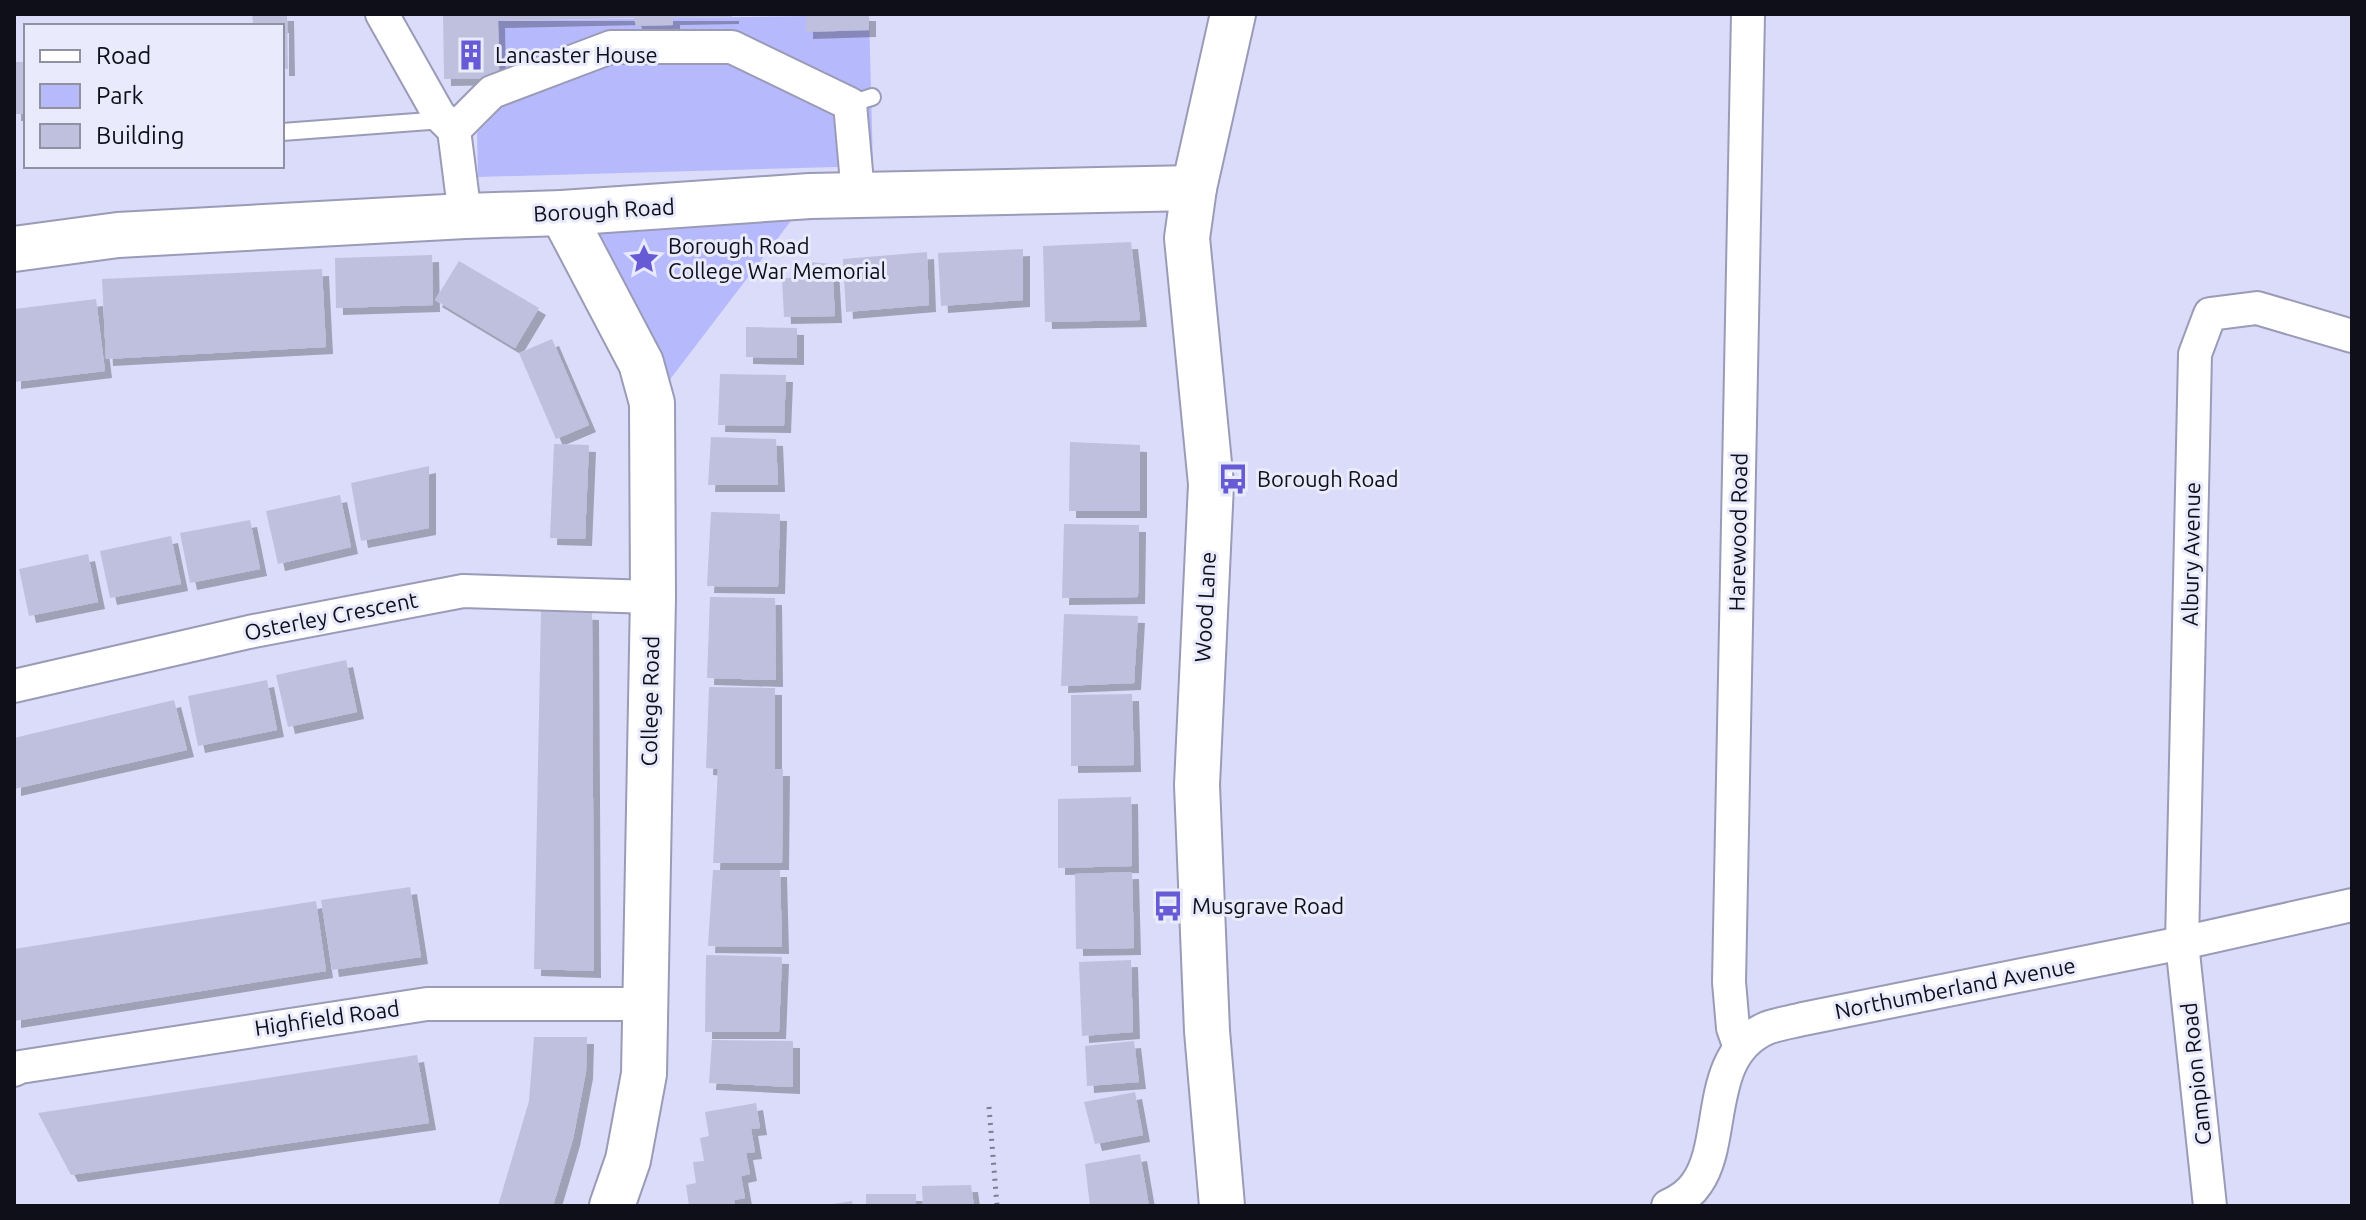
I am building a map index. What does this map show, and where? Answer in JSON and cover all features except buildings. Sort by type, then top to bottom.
[{"type":"street","points":[[382,14],[439,115],[449,125],[465,216]]},
{"type":"street","name":"Wood Lane","points":[[1222,1206],[1207,1031],[1197,785],[1211,484],[1187,238],[1194,188],[1233,14]]},
{"type":"street","name":"Harewood Road","points":[[1740,1048],[1733,1028],[1729,982],[1748,14]]},
{"type":"street","points":[[449,125],[492,92],[611,47],[732,47],[861,100],[858,194]]},
{"type":"street","name":"Borough Road","points":[[14,249],[118,235],[562,213],[858,194],[1194,188]]},
{"type":"street","name":"College Road","points":[[562,213],[641,363],[652,403],[653,597],[644,1074],[628,1160],[612,1206]]},
{"type":"street","name":"Albury Avenue","points":[[2182,943],[2195,354],[2210,314],[2257,308],[2352,336]]},
{"type":"street","name":"Osterley Crescent","points":[[14,686],[249,632],[463,591],[653,597]]},
{"type":"street","name":"Northumberland Avenue","points":[[1740,1048],[1765,1029],[1803,1019],[2182,943],[2352,905]]},
{"type":"street","name":"Campion Road","points":[[2182,943],[2210,1206]]},
{"type":"street","name":"Highfield Road","points":[[14,1070],[427,1004],[644,1004]]},
{"type":"street","points":[[1668,1206],[1707,1194],[1708,1157],[1722,1086],[1740,1048]]},
{"type":"lane","points":[[284,132],[449,125]]},
{"type":"path","points":[[989,1107],[997,1206]]},
{"type":"green space","points":[[869,15],[873,166],[478,177],[477,133],[502,107],[498,21]]},
{"type":"green space","points":[[810,196],[652,403],[562,213]]},
{"type":"place","name":"Lancaster House","points":[[471,55]]},
{"type":"place","name":"Borough Road College War Memorial","points":[[644,259]]},
{"type":"place","name":"Borough Road","points":[[1233,479]]},
{"type":"place","name":"Musgrave Road","points":[[1168,906]]}]
